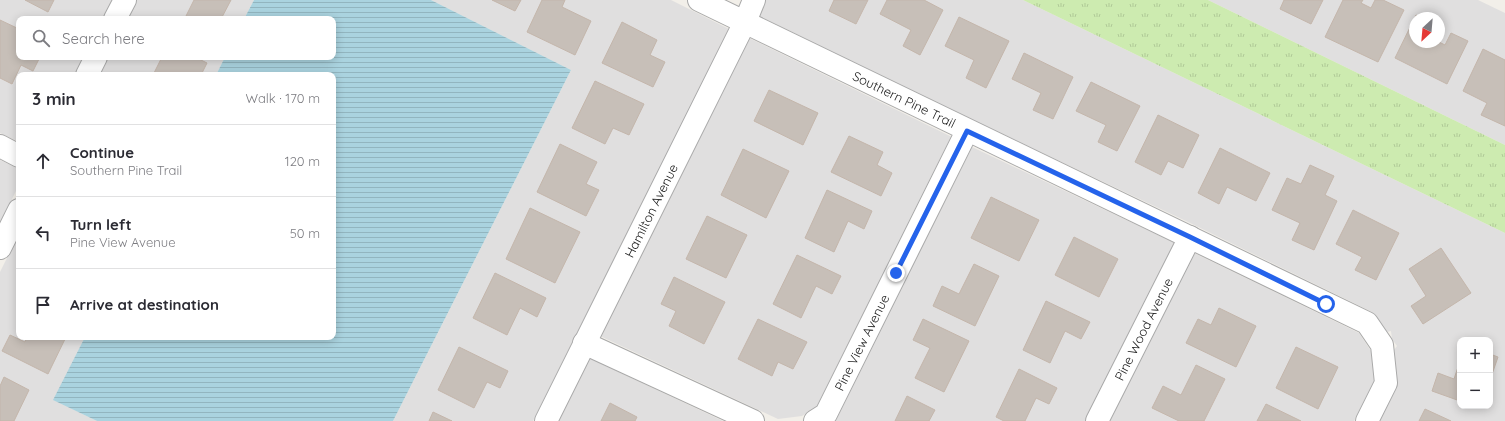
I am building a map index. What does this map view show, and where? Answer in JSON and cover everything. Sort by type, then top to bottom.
[{"type":"street","points":[[117,16],[125,0]]},
{"type":"street","name":"Southern Pine Trail","points":[[699,0],[967,131],[1367,323],[1382,345],[1386,383],[1367,421]]},
{"type":"street","name":"Hamilton Avenue","points":[[546,421],[745,22],[754,0]]},
{"type":"street","points":[[88,72],[94,60]]},
{"type":"street","name":"Pine View Avenue","points":[[815,421],[826,414],[967,131]]},
{"type":"street","points":[[0,146],[16,154]]},
{"type":"street","points":[[0,248],[16,216]]},
{"type":"street","name":"Pine Wood Avenue","points":[[1097,421],[1190,237]]},
{"type":"street","points":[[584,343],[753,421]]},
{"type":"shaded area","points":[[0,0],[113,0],[105,16],[16,16],[16,60],[82,60],[76,72],[16,72],[16,141],[0,133]]},
{"type":"shaded area","points":[[137,0],[254,0],[246,16],[129,16]]},
{"type":"shaded area","points":[[431,0],[671,0],[729,29],[533,421],[393,421],[571,70]]},
{"type":"shaded area","points":[[765,0],[1023,0],[1505,233],[1505,421],[1379,421],[1396,388],[1397,380],[1394,350],[1397,346],[1392,339],[1391,331],[1387,332],[1372,312],[1186,221],[759,16]]},
{"type":"shaded area","points":[[1208,0],[1478,0],[1505,13],[1505,145]]},
{"type":"shaded area","points":[[749,38],[952,137],[818,406],[802,416],[778,419],[600,336]]},
{"type":"shaded area","points":[[106,60],[224,60],[218,72],[100,72]]},
{"type":"shaded area","points":[[972,147],[1175,243],[1085,421],[834,421]]},
{"type":"shaded area","points":[[0,160],[16,168],[16,191],[0,223]]},
{"type":"shaded area","points":[[16,240],[16,340],[84,340],[54,400],[97,421],[0,421],[0,272]]},
{"type":"shaded area","points":[[1194,253],[1359,333],[1371,351],[1375,382],[1354,421],[1109,421]]},
{"type":"shaded area","points":[[589,358],[723,421],[558,421]]},
{"type":"green space","points":[[1023,0],[1208,0],[1505,145],[1505,233]]},
{"type":"water","points":[[254,0],[431,0],[571,70],[393,421],[97,421],[53,400],[83,340],[336,340],[336,72],[218,72],[224,60],[336,60],[336,16],[246,16]]},
{"type":"building","points":[[25,0],[54,0],[48,12]]},
{"type":"building","points":[[194,0],[231,0],[223,16],[186,16]]},
{"type":"building","points":[[492,0],[521,0],[515,11]]},
{"type":"building","points":[[542,0],[565,0],[562,7],[591,21],[575,55],[527,32]]},
{"type":"building","points":[[834,0],[868,0],[856,24],[829,11]]},
{"type":"building","points":[[887,0],[924,0],[943,10],[920,55],[903,46],[911,30],[880,14]]},
{"type":"building","points":[[1284,0],[1323,0],[1311,24],[1280,9]]},
{"type":"building","points":[[1343,0],[1363,0],[1361,3],[1371,8],[1375,0],[1383,0],[1404,10],[1378,62],[1325,37]]},
{"type":"building","points":[[959,17],[1009,41],[986,88],[966,78],[974,60],[945,46]]},
{"type":"building","points":[[0,20],[16,28],[16,60],[38,60],[33,71],[21,65],[18,72],[16,72],[12,84],[0,78]]},
{"type":"building","points":[[622,22],[657,40],[650,55],[665,62],[653,87],[602,63]]},
{"type":"building","points":[[1409,29],[1409,48],[1445,48],[1451,33],[1468,41],[1447,84],[1395,58]]},
{"type":"building","points":[[1483,49],[1505,60],[1505,126],[1481,115],[1487,103],[1463,91]]},
{"type":"building","points":[[1024,53],[1073,77],[1053,119],[1033,110],[1041,93],[1012,79]]},
{"type":"building","points":[[160,60],[201,60],[207,63],[202,72],[154,72]]},
{"type":"building","points":[[595,81],[644,104],[629,135],[613,128],[605,144],[572,128]]},
{"type":"building","points":[[1091,82],[1140,106],[1117,151],[1098,142],[1106,125],[1076,111]]},
{"type":"building","points":[[769,90],[818,113],[803,145],[754,121]]},
{"type":"building","points":[[1158,115],[1199,135],[1183,168],[1168,161],[1161,175],[1135,162]]},
{"type":"building","points":[[849,136],[883,152],[877,165],[892,173],[881,196],[831,172]]},
{"type":"building","points":[[560,144],[597,162],[586,184],[599,190],[586,216],[537,192]]},
{"type":"building","points":[[1220,148],[1270,173],[1256,201],[1227,187],[1219,204],[1198,193]]},
{"type":"building","points":[[743,149],[789,171],[766,218],[721,195]]},
{"type":"building","points":[[1310,165],[1334,176],[1325,195],[1337,201],[1314,250],[1292,240],[1300,223],[1272,210],[1287,178],[1301,184]]},
{"type":"building","points":[[827,190],[872,211],[864,229],[848,221],[834,252],[805,238]]},
{"type":"building","points":[[991,197],[1039,220],[1019,261],[971,238]]},
{"type":"building","points":[[530,208],[580,232],[555,283],[506,259]]},
{"type":"building","points":[[1353,210],[1399,233],[1376,280],[1355,270],[1362,257],[1336,244]]},
{"type":"building","points":[[707,216],[747,235],[726,278],[686,259]]},
{"type":"building","points":[[1074,237],[1118,259],[1099,297],[1055,275]]},
{"type":"building","points":[[1441,248],[1471,293],[1423,324],[1411,306],[1426,296],[1409,269]]},
{"type":"building","points":[[797,255],[841,276],[832,294],[816,286],[801,318],[773,304]]},
{"type":"building","points":[[974,264],[999,276],[975,326],[933,306],[942,286],[959,294]]},
{"type":"building","points":[[495,273],[546,298],[537,317],[520,308],[507,335],[473,318]]},
{"type":"building","points":[[674,277],[725,302],[704,344],[669,326],[676,311],[661,304]]},
{"type":"building","points":[[1046,301],[1090,322],[1081,339],[1065,331],[1050,363],[1023,350]]},
{"type":"building","points":[[1219,308],[1256,326],[1236,367],[1186,343],[1198,319],[1211,325]]},
{"type":"building","points":[[758,319],[807,342],[793,369],[778,362],[772,376],[738,359]]},
{"type":"building","points":[[923,319],[969,341],[944,392],[915,378],[930,348],[913,340]]},
{"type":"building","points":[[10,335],[16,338],[16,340],[25,342],[26,340],[65,340],[48,374],[2,351]]},
{"type":"building","points":[[459,347],[508,371],[500,388],[487,382],[474,408],[438,390]]},
{"type":"building","points":[[1296,347],[1338,367],[1318,409],[1276,388]]},
{"type":"building","points":[[1493,355],[1498,357],[1493,371]]},
{"type":"building","points":[[1196,365],[1225,379],[1204,421],[1179,421],[1152,408],[1163,386],[1181,395]]},
{"type":"building","points":[[1019,369],[1057,388],[1049,404],[1036,398],[1025,421],[1004,421],[996,417]]},
{"type":"building","points":[[1457,370],[1457,400],[1432,391],[1438,373],[1454,379]]},
{"type":"building","points":[[4,377],[29,390],[14,421],[0,421],[0,386]]},
{"type":"building","points":[[907,396],[935,410],[929,421],[895,421]]},
{"type":"building","points":[[610,403],[637,417],[635,421],[601,421]]},
{"type":"building","points":[[1266,404],[1301,421],[1257,421]]},
{"type":"building","points":[[1425,409],[1451,421],[1419,421]]},
{"type":"building","points":[[433,412],[452,421],[429,421]]},
{"type":"route","points":[[896,273],[967,131],[1190,237],[1326,304]]}]
